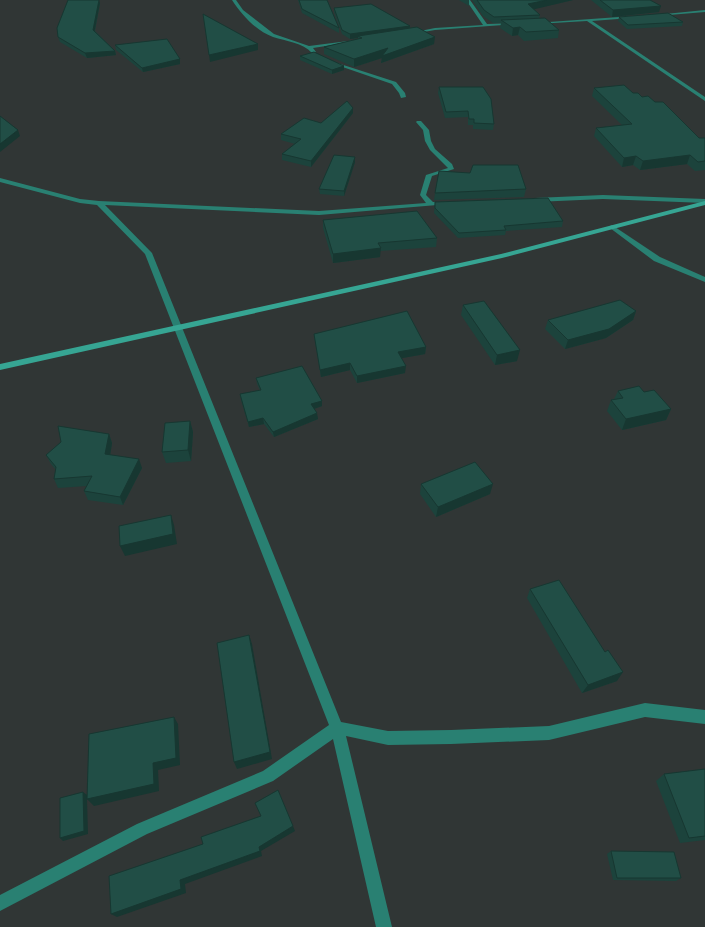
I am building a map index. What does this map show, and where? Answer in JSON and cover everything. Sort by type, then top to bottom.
[{"type":"street","points":[[234,0],[241,11],[272,35],[309,48],[316,54]]},
{"type":"street","points":[[468,0],[485,25]]},
{"type":"street","points":[[651,15],[705,11]]},
{"type":"street","points":[[533,23],[635,16]]},
{"type":"street","points":[[589,20],[705,99]]},
{"type":"street","points":[[406,33],[485,25],[517,24]]},
{"type":"street","points":[[309,48],[362,40]]},
{"type":"street","points":[[329,60],[342,66],[394,83],[402,92],[403,97]]},
{"type":"street","points":[[418,122],[426,130],[426,139],[438,158],[450,165],[451,169],[429,175],[423,195],[431,204]]},
{"type":"street","points":[[0,180],[80,201],[99,203],[319,213],[454,203]]},
{"type":"street","points":[[0,188],[20,186]]},
{"type":"street","points":[[524,200],[603,197],[705,202]]},
{"type":"street","points":[[0,367],[502,256],[548,242],[612,227],[705,202]]},
{"type":"street","points":[[99,203],[148,253],[337,728],[384,927]]},
{"type":"street","points":[[612,227],[657,259],[705,280]]},
{"type":"street","points":[[0,903],[142,830],[268,776],[337,728],[388,738],[451,737],[549,733],[645,710],[705,717]]},
{"type":"building","points":[[68,0],[99,0],[93,30],[115,51],[85,53],[58,37],[57,28]]},
{"type":"building","points":[[299,0],[327,0],[339,28],[302,9]]},
{"type":"building","points":[[477,0],[547,0],[528,4],[540,15],[494,17],[484,10]]},
{"type":"building","points":[[600,0],[650,0],[661,6],[613,10]]},
{"type":"building","points":[[371,4],[410,26],[350,34],[342,30],[334,8]]},
{"type":"building","points":[[668,13],[683,22],[628,25],[619,17]]},
{"type":"building","points":[[203,14],[258,44],[209,55]]},
{"type":"building","points":[[545,18],[559,30],[526,32],[520,27],[513,28],[501,20]]},
{"type":"building","points":[[417,27],[435,37],[382,56],[388,48],[354,59],[324,47],[362,38],[358,36]]},
{"type":"building","points":[[167,39],[180,59],[142,68],[115,45]]},
{"type":"building","points":[[314,52],[344,66],[332,70],[300,56]]},
{"type":"building","points":[[624,85],[633,93],[638,93],[642,97],[648,96],[655,102],[663,102],[699,138],[705,138],[705,161],[698,162],[690,155],[643,161],[636,156],[624,158],[596,128],[632,124],[594,88]]},
{"type":"building","points":[[439,87],[483,87],[491,99],[494,124],[474,123],[474,119],[469,119],[468,111],[446,112]]},
{"type":"building","points":[[347,101],[353,108],[311,161],[282,154],[301,139],[281,134],[304,118],[321,123]]},
{"type":"building","points":[[0,116],[18,130],[0,144]]},
{"type":"building","points":[[334,155],[355,157],[344,191],[319,189]]},
{"type":"building","points":[[473,165],[518,165],[526,189],[435,193],[439,171],[470,173]]},
{"type":"building","points":[[548,198],[563,221],[504,226],[506,230],[459,233],[435,208],[435,202]]},
{"type":"building","points":[[417,211],[437,238],[378,243],[381,248],[333,254],[323,220]]},
{"type":"building","points":[[620,300],[636,311],[609,329],[568,340],[548,320]]},
{"type":"building","points":[[484,301],[520,350],[497,355],[463,305]]},
{"type":"building","points":[[407,311],[426,347],[398,352],[406,366],[357,376],[350,363],[320,370],[314,334]]},
{"type":"building","points":[[302,366],[322,401],[311,404],[317,413],[273,432],[263,418],[248,422],[240,394],[261,390],[256,378]]},
{"type":"building","points":[[639,386],[644,392],[654,390],[671,409],[626,419],[611,400],[623,398],[618,391]]},
{"type":"building","points":[[190,421],[188,450],[162,452],[165,423]]},
{"type":"building","points":[[58,426],[109,434],[105,454],[139,459],[120,497],[84,491],[92,476],[54,479],[56,467],[46,455],[61,442]]},
{"type":"building","points":[[475,462],[493,484],[438,507],[421,484]]},
{"type":"building","points":[[171,515],[173,534],[120,546],[119,526]]},
{"type":"building","points":[[559,580],[605,652],[608,650],[623,672],[588,685],[530,589]]},
{"type":"building","points":[[249,635],[270,752],[234,762],[217,643]]},
{"type":"building","points":[[174,717],[176,758],[153,763],[154,784],[87,799],[89,734]]},
{"type":"building","points":[[705,769],[705,836],[689,838],[664,774]]},
{"type":"building","points":[[278,790],[293,826],[259,847],[260,851],[180,880],[181,889],[111,914],[109,876],[203,844],[201,837],[261,816],[255,803]]},
{"type":"building","points":[[83,792],[84,831],[60,838],[60,798]]},
{"type":"building","points":[[611,851],[674,852],[681,878],[617,878]]}]
